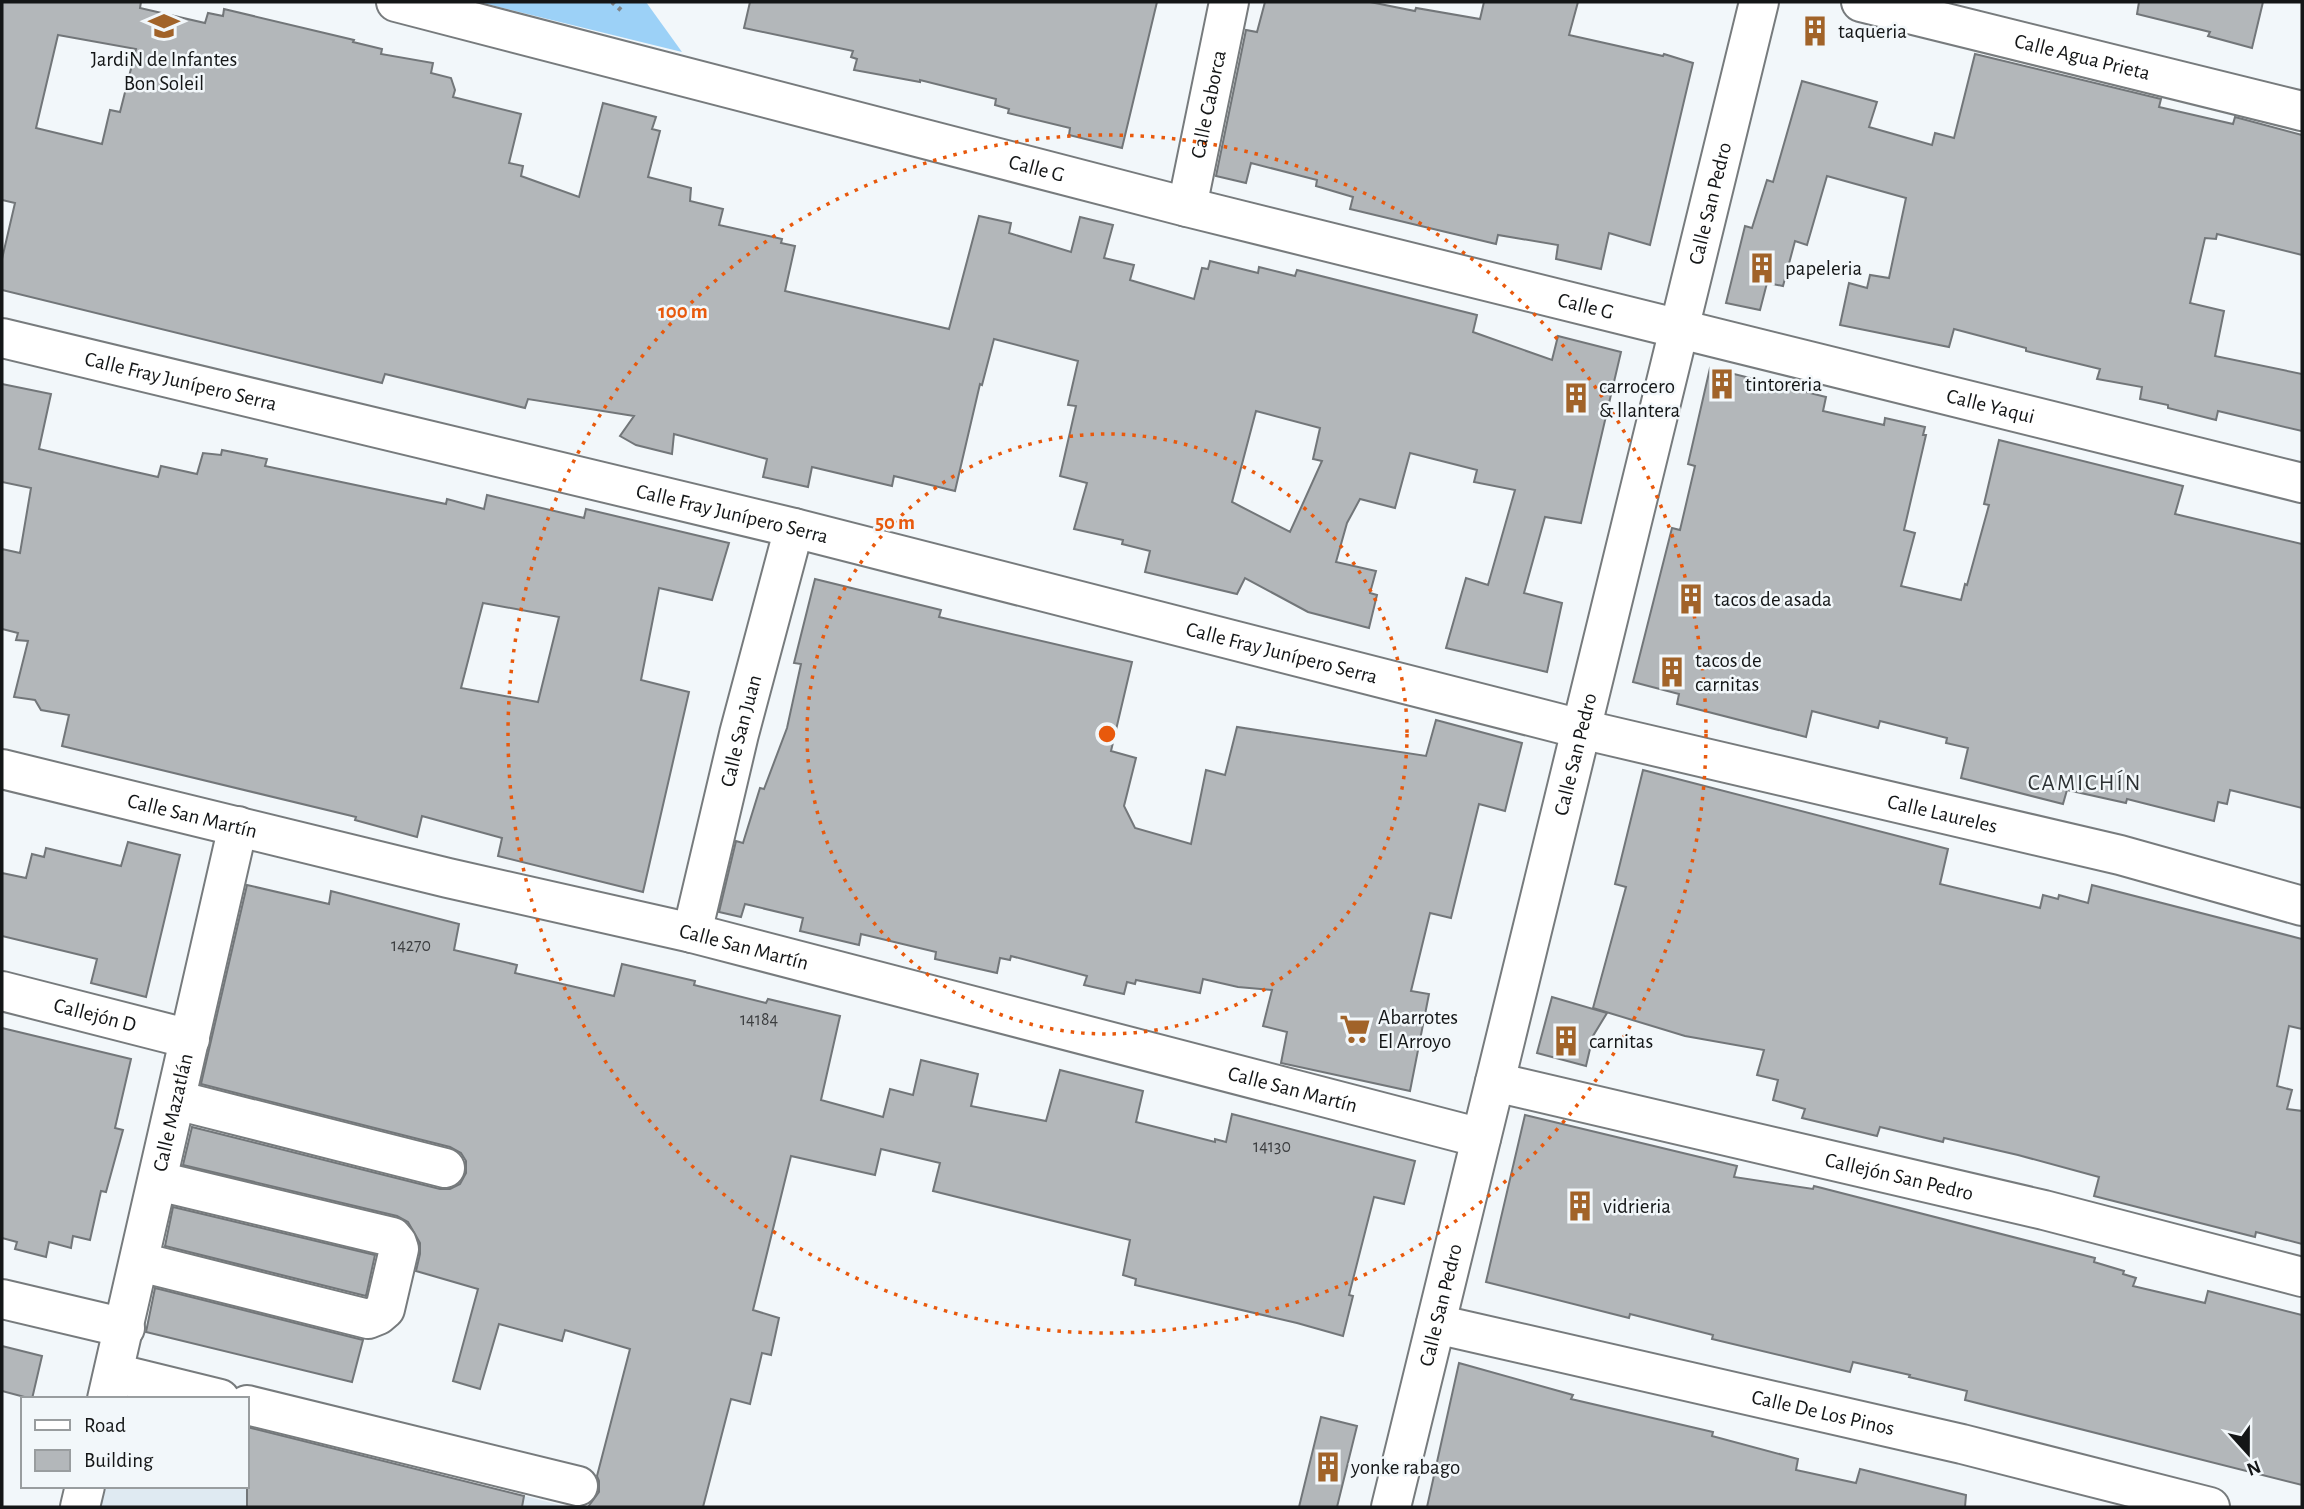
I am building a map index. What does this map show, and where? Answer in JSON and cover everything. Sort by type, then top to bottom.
[{"type":"street","name":"Calle G","points":[[396,2],[1187,207],[1679,328]]},
{"type":"street","name":"Calle Caborca","points":[[1187,207],[1229,2]]},
{"type":"street","name":"Calle San Pedro","points":[[1391,1507],[1759,2]]},
{"type":"street","name":"Calle Agua Prieta","points":[[1861,2],[2302,111]]},
{"type":"street","name":"Calle Yaqui","points":[[1679,328],[2302,483]]},
{"type":"street","name":"Calle Fray Junípero Serra","points":[[2,338],[794,528],[1581,729]]},
{"type":"street","name":"Calle San Juan","points":[[692,933],[739,734],[794,528]]},
{"type":"street","name":"Calle Laureles","points":[[1581,729],[2120,855],[2302,906]]},
{"type":"street","name":"Calle San Martín","points":[[2,769],[448,878],[692,933],[1481,1138]]},
{"type":"street","name":"Calle Mazatlán","points":[[111,1386],[238,826]]},
{"type":"street","name":"Callejón D","points":[[2,991],[190,1039]]},
{"type":"street","name":"Callejón San Pedro","points":[[1495,1082],[2044,1210],[2302,1277]]},
{"type":"street","points":[[176,1100],[445,1168]]},
{"type":"street","points":[[140,1262],[368,1318],[378,1315],[385,1308],[399,1249],[393,1237],[158,1181]]},
{"type":"street","points":[[2,1299],[125,1328]]},
{"type":"street","name":"Calle De Los Pinos","points":[[1436,1324],[1962,1444],[2210,1507]]},
{"type":"street","points":[[111,1386],[203,1397]]},
{"type":"street","points":[[248,1405],[578,1486]]},
{"type":"street","points":[[80,1507],[85,1488]]},
{"type":"path","points":[[612,2],[622,12]]},
{"type":"shaded area","points":[[479,2],[646,2],[682,52]]},
{"type":"shaded area","points":[[248,1425],[568,1507],[95,1507],[100,1488],[248,1488]]},
{"type":"building","points":[[2,2],[141,2],[140,8],[205,23],[208,13],[223,16],[224,9],[354,40],[353,42],[382,49],[381,54],[433,63],[431,73],[451,78],[455,90],[453,97],[521,114],[509,163],[523,166],[521,176],[579,197],[603,103],[656,117],[652,129],[660,131],[648,177],[691,188],[690,201],[723,209],[719,225],[782,239],[781,243],[795,246],[785,291],[949,329],[979,216],[1011,223],[1009,233],[1071,252],[1080,217],[1113,225],[1104,258],[1134,265],[1130,280],[1194,299],[1202,268],[1208,269],[1210,261],[1258,273],[1259,267],[1295,276],[1297,270],[1477,315],[1473,332],[1552,360],[1558,336],[1621,352],[1581,523],[1545,517],[1524,593],[1562,603],[1547,672],[1446,648],[1466,578],[1488,585],[1515,490],[1474,482],[1477,470],[1410,453],[1395,508],[1360,499],[1347,523],[1336,562],[1376,571],[1370,593],[1377,595],[1369,628],[1308,612],[1245,578],[1237,594],[1145,572],[1150,551],[1122,544],[1123,540],[1074,529],[1087,483],[1060,476],[1076,406],[1068,405],[1078,361],[994,339],[982,385],[980,384],[955,491],[894,476],[892,486],[812,467],[808,487],[763,477],[767,459],[674,434],[672,454],[636,445],[620,436],[634,416],[528,399],[525,408],[385,374],[382,383],[2,290],[2,259],[15,203],[2,200]],"holes":[[[58,35],[136,49],[120,112],[110,110],[102,144],[36,128]],[[1256,411],[1320,428],[1313,459],[1322,461],[1290,532],[1232,502]]]},
{"type":"building","points":[[750,2],[1157,2],[1122,148],[1069,135],[1070,128],[1008,113],[1009,109],[995,105],[996,99],[920,80],[854,70],[857,59],[851,57],[853,51],[744,28]]},
{"type":"building","points":[[1265,2],[1370,2],[1480,19],[1484,2],[1578,2],[1569,35],[1663,56],[1664,54],[1693,63],[1650,245],[1609,233],[1601,269],[1556,259],[1558,245],[1498,235],[1496,244],[1350,209],[1353,197],[1316,186],[1317,180],[1251,163],[1246,183],[1216,176],[1246,30],[1257,32]]},
{"type":"building","points":[[2139,2],[2263,2],[2252,48],[2208,36],[2210,32],[2137,14]]},
{"type":"building","points":[[1975,54],[2161,99],[2159,107],[2233,124],[2235,117],[2302,135],[2302,255],[2217,234],[2216,239],[2205,238],[2190,303],[2224,311],[2215,356],[2302,374],[2302,431],[2218,411],[2216,420],[2168,408],[2168,405],[2140,399],[2142,387],[2097,379],[2100,369],[2026,351],[2026,348],[1954,329],[1949,347],[1840,325],[1849,283],[1867,288],[1870,275],[1889,278],[1906,198],[1827,176],[1807,245],[1795,241],[1783,286],[1767,283],[1760,310],[1726,303],[1745,226],[1752,228],[1767,180],[1773,182],[1802,81],[1877,102],[1869,127],[1932,145],[1935,133],[1954,138]]},
{"type":"building","points":[[1710,368],[1826,397],[1823,411],[1884,425],[1885,418],[1925,427],[1923,435],[1926,435],[1904,530],[1915,533],[1901,586],[1961,600],[1989,505],[1984,504],[1999,440],[2183,486],[2175,514],[2302,544],[2302,808],[2230,790],[2227,804],[2218,802],[2214,821],[2127,799],[2126,803],[2067,790],[2063,804],[1961,778],[1968,748],[1946,743],[1947,738],[1880,721],[1878,728],[1812,711],[1806,737],[1677,704],[1679,694],[1633,682],[1672,528],[1680,530],[1695,466],[1688,464]]},
{"type":"building","points":[[2,384],[51,394],[39,449],[158,477],[161,466],[197,474],[203,453],[221,455],[222,450],[267,459],[265,466],[446,504],[447,499],[484,509],[487,495],[584,518],[586,509],[729,543],[712,600],[659,588],[641,680],[689,692],[643,892],[498,856],[502,838],[422,816],[417,837],[355,820],[356,817],[62,746],[69,715],[41,710],[35,700],[14,697],[28,641],[16,640],[18,633],[2,629],[2,549],[20,553],[31,488],[2,482]],"holes":[[[483,603],[559,617],[538,702],[461,688]]]},
{"type":"building","points":[[815,579],[941,610],[939,617],[1132,662],[1111,751],[1136,758],[1124,806],[1135,828],[1191,844],[1206,770],[1225,775],[1237,727],[1426,756],[1436,720],[1522,743],[1505,811],[1479,804],[1451,918],[1430,913],[1411,991],[1429,994],[1410,1091],[1281,1063],[1287,1032],[1263,1026],[1272,990],[1238,987],[1203,979],[1200,993],[1136,980],[1135,984],[1127,982],[1124,994],[1084,985],[1087,976],[1011,956],[1010,960],[1000,958],[997,973],[935,959],[936,952],[861,934],[859,945],[800,931],[803,918],[745,904],[741,917],[719,912],[736,841],[743,843],[760,788],[764,789],[787,728],[801,664],[794,663]]},
{"type":"building","points":[[1643,770],[1948,849],[1940,884],[2040,908],[2043,895],[2058,899],[2059,895],[2088,903],[2092,885],[2302,939],[2302,1029],[2289,1026],[2277,1086],[2292,1090],[2287,1109],[2302,1111],[2302,1244],[2256,1232],[2255,1237],[2094,1196],[2099,1177],[2018,1155],[1944,1138],[1943,1142],[1880,1127],[1877,1136],[1802,1118],[1805,1109],[1773,1100],[1778,1080],[1757,1075],[1764,1050],[1685,1036],[1593,1008],[1626,887],[1615,884]]},
{"type":"building","points":[[128,842],[180,855],[146,997],[91,983],[97,959],[2,936],[2,873],[26,878],[32,854],[44,857],[46,848],[121,866]]},
{"type":"building","points":[[247,885],[329,904],[331,891],[459,924],[454,950],[517,965],[515,973],[614,996],[622,964],[695,981],[694,985],[766,1003],[768,999],[840,1016],[821,1100],[883,1117],[890,1089],[913,1095],[921,1060],[978,1074],[971,1106],[1046,1121],[1060,1070],[1143,1091],[1136,1122],[1215,1142],[1215,1139],[1226,1142],[1232,1114],[1415,1161],[1404,1204],[1374,1197],[1349,1295],[1353,1296],[1343,1336],[1135,1285],[1136,1279],[1123,1275],[1130,1240],[933,1191],[940,1163],[881,1149],[875,1175],[791,1156],[753,1310],[779,1318],[771,1355],[762,1353],[750,1404],[731,1399],[703,1507],[588,1507],[599,1492],[597,1476],[630,1349],[565,1330],[562,1341],[499,1324],[480,1389],[453,1381],[478,1289],[416,1271],[420,1243],[408,1222],[397,1216],[183,1165],[192,1127],[440,1189],[450,1189],[460,1184],[466,1173],[466,1161],[461,1153],[450,1147],[201,1084]]},
{"type":"building","name":"carnitas","points":[[1552,997],[1607,1013],[1593,1036],[1586,1066],[1537,1053]]},
{"type":"building","points":[[2,1028],[131,1059],[115,1128],[123,1130],[106,1192],[101,1191],[90,1240],[73,1236],[71,1248],[49,1242],[46,1257],[15,1249],[17,1242],[2,1238]]},
{"type":"building","points":[[1525,1115],[1737,1166],[1734,1177],[1813,1189],[1814,1186],[2095,1258],[2094,1262],[2124,1271],[2123,1274],[2136,1278],[2133,1286],[2205,1303],[2208,1291],[2302,1315],[2302,1485],[1965,1400],[1967,1391],[1909,1377],[1910,1375],[1853,1362],[1850,1372],[1712,1339],[1713,1335],[1630,1314],[1629,1318],[1486,1282]]},
{"type":"building","points":[[173,1207],[375,1255],[366,1296],[165,1246]]},
{"type":"building","points":[[155,1288],[363,1340],[352,1382],[146,1332]]},
{"type":"building","points":[[2,1346],[42,1356],[32,1397],[2,1391]]},
{"type":"building","points":[[1459,1363],[1573,1395],[1571,1399],[1713,1432],[1712,1436],[1798,1459],[1796,1470],[1856,1483],[1860,1469],[1966,1495],[1965,1507],[1427,1507]]},
{"type":"building","name":"yonke rabago","points":[[1321,1417],[1357,1426],[1337,1507],[1299,1507]]},
{"type":"building","points":[[248,1427],[524,1496],[522,1507],[247,1507]]},
{"type":"place","name":"JardiN de Infantes Bon Soleil","points":[[164,26]]},
{"type":"place","name":"taqueria","points":[[1815,31]]},
{"type":"place","name":"papeleria","points":[[1762,268]]},
{"type":"place","name":"tintoreria","points":[[1722,384]]},
{"type":"place","name":"carrocero & llantera","points":[[1576,398]]},
{"type":"place","name":"tacos de asada","points":[[1691,599]]},
{"type":"place","name":"tacos de carnitas","points":[[1672,672]]},
{"type":"place","name":"Abarrotes El Arroyo","points":[[1355,1029]]},
{"type":"place","name":"carnitas","points":[[1566,1041]]},
{"type":"place","name":"vidrieria","points":[[1580,1206]]},
{"type":"place","name":"yonke rabago","points":[[1328,1467]]},
{"type":"district","name":"CAMICHÍN","points":[[2085,782]]}]
